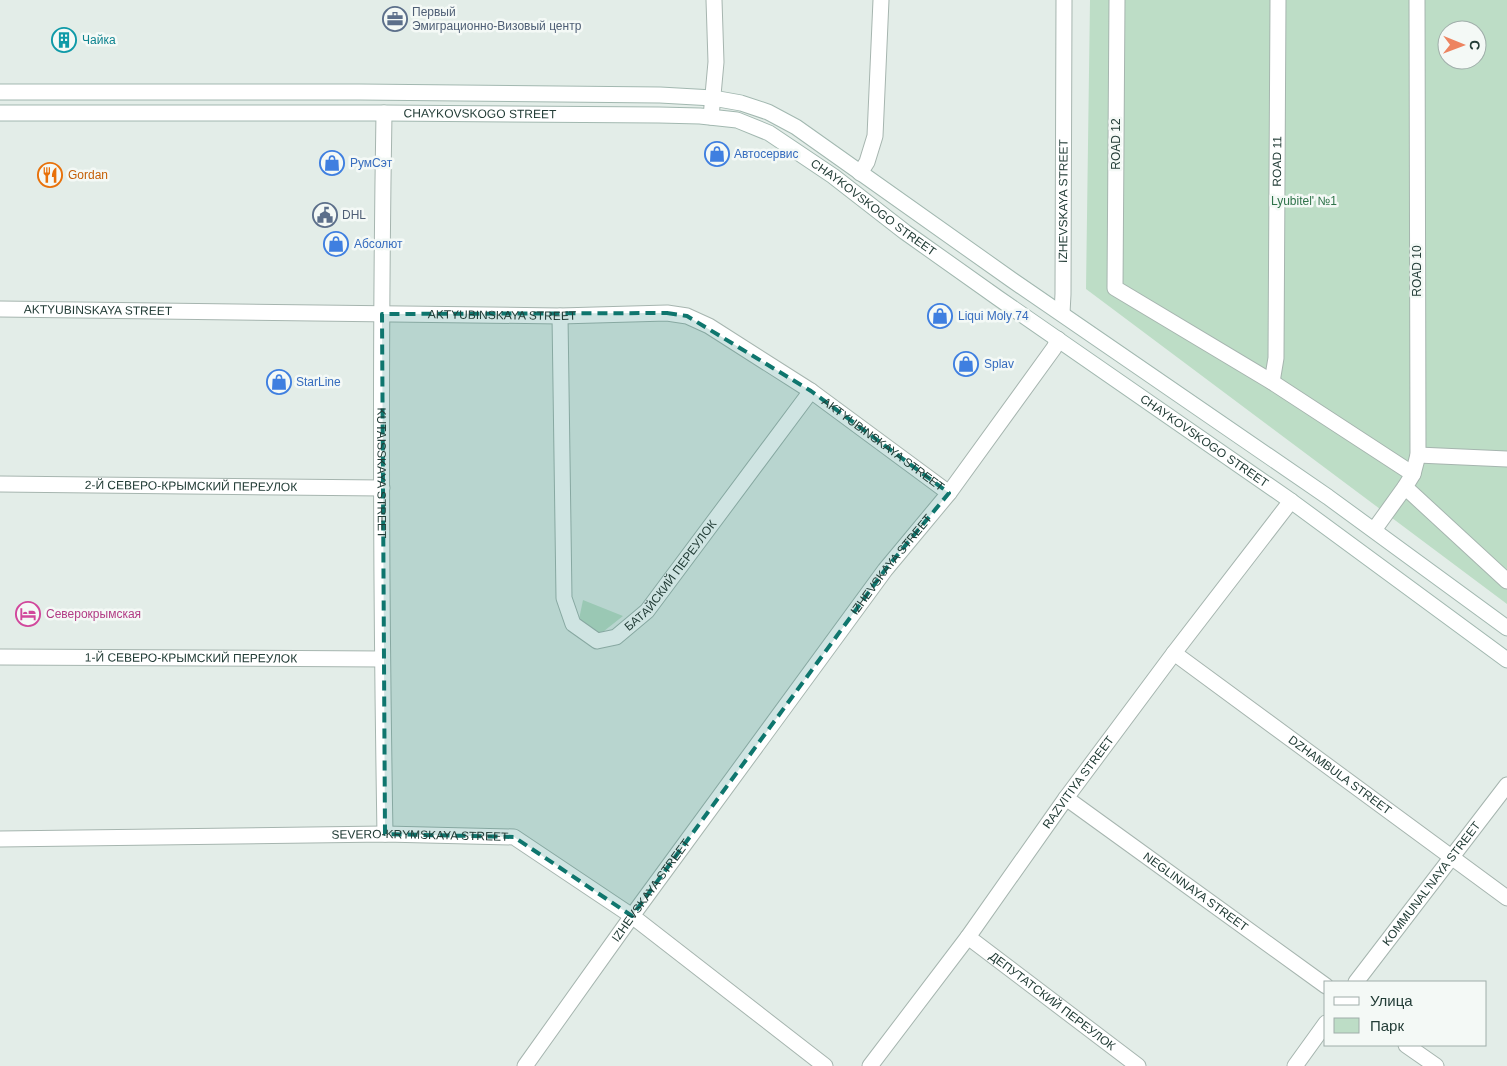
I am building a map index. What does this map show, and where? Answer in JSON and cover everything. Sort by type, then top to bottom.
[{"type":"street","points":[[711,117],[716,62],[714,0]]},
{"type":"street","points":[[860,173],[867,162],[875,136],[881,0]]},
{"type":"street","name":"IZHEVSKAYA STREET","points":[[525,1066],[632,916],[885,570],[949,493],[1054,348],[1058,339],[1063,294],[1064,0]]},
{"type":"street","name":"ROAD 12","points":[[1117,0],[1115,288],[1272,382]]},
{"type":"street","name":"ROAD 11","points":[[1272,382],[1276,358],[1278,0]]},
{"type":"street","name":"ROAD 10","points":[[1374,530],[1409,480],[1418,455],[1417,0]]},
{"type":"street","name":"CHAYKOVSKOGO STREET","points":[[0,92],[380,92],[650,95],[713,98],[741,103],[768,112],[796,127],[1012,280],[1374,530],[1507,628]]},
{"type":"street","name":"CHAYKOVSKOGO STREET","points":[[0,113],[660,115],[737,120],[769,133],[833,176],[905,232],[1291,501],[1507,660]]},
{"type":"street","name":"KUTAISSKAYA STREET","points":[[384,113],[382,659],[385,834]]},
{"type":"street","name":"AKTYUBINSKAYA STREET","points":[[0,309],[560,316],[667,313],[687,316],[709,326],[811,392],[949,493]]},
{"type":"street","name":"БАТАЙСКИЙ ПЕРЕУЛОК","points":[[560,316],[564,598],[573,624],[597,641],[616,636],[647,611],[811,392]]},
{"type":"street","points":[[1272,382],[1409,480],[1507,581]]},
{"type":"street","points":[[1418,455],[1507,459]]},
{"type":"street","name":"2-Й СЕВЕРО-КРЫМСКИЙ ПЕРЕУЛОК","points":[[0,484],[382,488]]},
{"type":"street","name":"RAZVITIYA STREET","points":[[870,1066],[968,937],[1066,798],[1174,653],[1291,501]]},
{"type":"street","name":"DZHAMBULA STREET","points":[[1174,653],[1507,898]]},
{"type":"street","name":"1-Й СЕВЕРО-КРЫМСКИЙ ПЕРЕУЛОК","points":[[0,656],[382,659]]},
{"type":"street","name":"KOMMUNAL'NAYA STREET","points":[[1357,981],[1507,785]]},
{"type":"street","name":"NEGLINNAYA STREET","points":[[1066,798],[1324,985]]},
{"type":"street","name":"SEVERO-KRYMSKAYA STREET","points":[[0,839],[385,834],[514,837],[632,916],[825,1066]]},
{"type":"street","name":"ДЕПУТАТСКИЙ ПЕРЕУЛОК","points":[[968,937],[1138,1066]]},
{"type":"street","points":[[1295,1066],[1324,1027]]},
{"type":"street","points":[[1407,1046],[1436,1066]]},
{"type":"highlighted area","points":[[667,313],[687,316],[811,391],[949,493],[885,570],[632,916],[514,837],[385,834],[382,314]]},
{"type":"green space","name":"Lyubitel' №1","points":[[1090,0],[1507,0],[1507,604],[1086,289]]},
{"type":"green space","points":[[583,600],[623,616],[599,635],[578,624]]},
{"type":"place","name":"Первый Эмиграционно-Визовый центр","points":[[395,19]]},
{"type":"place","name":"Чайка","points":[[64,40]]},
{"type":"place","name":"Автосервис","points":[[717,154]]},
{"type":"place","name":"РумСэт","points":[[332,163]]},
{"type":"place","name":"Gordan","points":[[50,175]]},
{"type":"place","name":"DHL","points":[[325,215]]},
{"type":"place","name":"Абсолют","points":[[336,244]]},
{"type":"place","name":"Liqui Moly 74","points":[[940,316]]},
{"type":"place","name":"Splav","points":[[966,364]]},
{"type":"place","name":"StarLine","points":[[279,382]]},
{"type":"place","name":"Северокрымская","points":[[28,614]]}]
